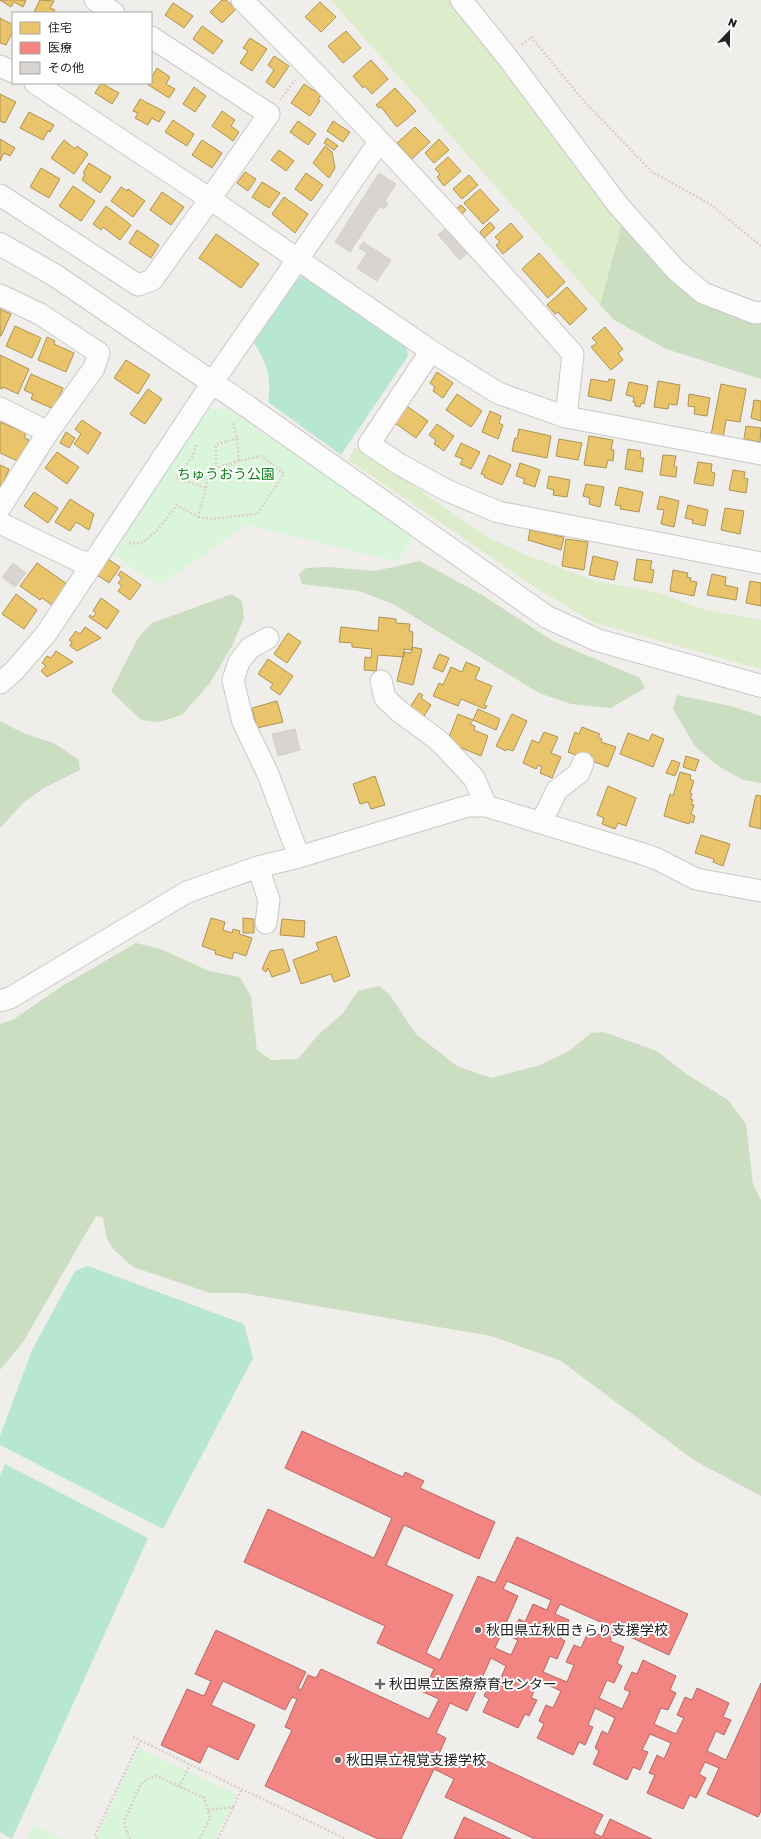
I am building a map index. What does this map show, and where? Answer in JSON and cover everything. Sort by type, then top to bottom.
[{"type":"street","points":[[95,0],[113,12]]},
{"type":"street","points":[[242,0],[307,64],[494,264],[573,354],[566,417]]},
{"type":"street","points":[[461,0],[508,58],[618,205],[676,270],[703,293],[755,313],[761,312]]},
{"type":"street","points":[[0,195],[138,285],[152,280],[269,114],[152,38]]},
{"type":"street","points":[[0,66],[12,72]]},
{"type":"street","points":[[37,84],[210,199],[431,351],[498,393],[566,417],[761,454]]},
{"type":"street","points":[[0,683],[14,671],[46,634],[212,382],[379,142]]},
{"type":"street","points":[[0,244],[56,276],[212,382],[547,617],[597,640],[761,686]]},
{"type":"street","points":[[0,295],[40,314],[99,353],[94,368],[48,432],[0,508]]},
{"type":"street","points":[[431,351],[369,444],[399,464],[446,490],[498,512],[761,563]]},
{"type":"street","points":[[0,408],[48,432]]},
{"type":"street","points":[[0,523],[79,561],[92,563]]},
{"type":"street","points":[[268,638],[250,648],[240,662],[233,680],[243,722],[268,774],[299,858]]},
{"type":"street","points":[[381,681],[385,698],[400,712],[438,740],[474,778],[486,806]]},
{"type":"street","points":[[541,823],[557,790],[579,773],[582,763]]},
{"type":"street","points":[[0,1001],[10,998],[186,892],[258,867],[299,858],[468,806],[486,806],[657,859],[696,879],[761,891]]},
{"type":"street","points":[[258,867],[269,900],[266,923]]},
{"type":"path","points":[[508,58],[531,37],[583,100],[652,172],[710,204],[761,246]]},
{"type":"path","points":[[269,114],[307,64]]},
{"type":"path","points":[[233,421],[237,438],[239,461]]},
{"type":"path","points":[[216,468],[216,445],[237,438]]},
{"type":"path","points":[[198,441],[192,457],[176,478],[206,488]]},
{"type":"path","points":[[113,533],[132,544],[142,544],[150,537],[177,505],[198,517],[212,519],[257,514],[284,474],[262,456],[209,470],[198,517]]},
{"type":"path","points":[[133,1737],[346,1839]]},
{"type":"path","points":[[97,1839],[95,1834],[140,1741]]},
{"type":"path","points":[[179,1786],[190,1765]]},
{"type":"path","points":[[130,1839],[124,1821],[141,1784],[148,1779],[157,1776],[204,1798],[210,1818],[200,1839]]},
{"type":"path","points":[[218,1839],[242,1789]]},
{"type":"path","points":[[208,1810],[234,1807]]},
{"type":"green space","points":[[331,0],[449,0],[481,38],[622,224],[600,305]]},
{"type":"green space","points":[[622,224],[655,264],[701,303],[761,320],[761,379],[666,349],[614,320],[600,305]]},
{"type":"green space","points":[[305,275],[406,343],[408,356],[341,455],[268,402],[269,383],[267,369],[252,339],[292,282]]},
{"type":"green space","name":"ちゅうおう公園","points":[[227,408],[414,536],[397,562],[247,525],[159,586],[109,552],[202,410]]},
{"type":"green space","points":[[355,448],[384,465],[484,535],[521,553],[596,581],[660,593],[698,608],[761,620],[761,669],[592,622],[535,587],[348,460]]},
{"type":"green space","points":[[420,561],[482,595],[553,641],[640,678],[645,688],[611,708],[571,704],[539,693],[393,604],[359,591],[302,584],[299,574],[306,568],[328,567],[375,571]]},
{"type":"green space","points":[[232,594],[242,601],[244,618],[232,646],[210,683],[182,715],[159,722],[141,720],[111,691],[138,638],[152,623]]},
{"type":"green space","points":[[677,695],[731,706],[761,716],[761,783],[743,780],[715,764],[695,746],[673,709]]},
{"type":"green space","points":[[0,721],[23,733],[54,743],[79,760],[80,770],[44,788],[24,802],[0,828]]},
{"type":"green space","points":[[136,943],[161,949],[209,971],[240,977],[251,997],[257,1050],[271,1060],[298,1059],[317,1036],[343,1013],[358,991],[379,986],[389,994],[416,1034],[457,1066],[491,1078],[540,1065],[569,1051],[591,1033],[604,1032],[657,1051],[685,1073],[728,1100],[746,1124],[753,1184],[761,1200],[761,1496],[695,1461],[561,1361],[491,1336],[243,1293],[210,1293],[133,1267],[112,1248],[106,1236],[103,1217],[96,1216],[23,1342],[0,1370],[0,1024],[14,1019],[62,986]]},
{"type":"green space","points":[[88,1266],[244,1324],[253,1358],[163,1529],[0,1445],[0,1436],[32,1350],[75,1271]]},
{"type":"green space","points":[[5,1464],[148,1538],[12,1839],[0,1832],[0,1476]]},
{"type":"green space","points":[[139,1748],[237,1795],[216,1839],[95,1839]]},
{"type":"green space","points":[[35,1825],[63,1839],[27,1839]]},
{"type":"building: 住宅","points":[[0,0],[26,0],[23,7],[14,2],[11,7]]},
{"type":"building: 住宅","points":[[40,0],[54,1],[50,8],[55,10],[54,12],[34,12]]},
{"type":"building: 住宅","points":[[222,0],[226,0],[236,9],[222,23],[210,12]]},
{"type":"building: 住宅","points":[[320,2],[336,17],[321,32],[305,17]]},
{"type":"building: 住宅","points":[[173,3],[193,16],[184,28],[165,15]]},
{"type":"building: 住宅","points":[[0,18],[12,24],[12,33],[6,45],[0,43]]},
{"type":"building: 住宅","points":[[202,26],[223,41],[213,54],[193,39]]},
{"type":"building: 住宅","points":[[346,31],[361,48],[343,63],[328,46]]},
{"type":"building: 住宅","points":[[250,38],[267,49],[252,71],[240,63],[248,51],[243,48]]},
{"type":"building: 住宅","points":[[274,56],[289,66],[274,88],[266,82],[274,70],[268,65]]},
{"type":"building: 住宅","points":[[371,60],[388,79],[372,94],[365,86],[363,88],[353,76]]},
{"type":"building: 住宅","points":[[157,68],[170,77],[166,84],[175,89],[169,98],[147,84],[152,84],[152,76]]},
{"type":"building: 住宅","points":[[100,84],[103,84],[119,93],[112,104],[95,93]]},
{"type":"building: 住宅","points":[[304,84],[321,95],[318,100],[320,101],[310,116],[291,103]]},
{"type":"building: 住宅","points":[[194,87],[206,96],[195,112],[183,104]]},
{"type":"building: 住宅","points":[[395,88],[416,111],[397,127],[381,107],[379,108],[376,105]]},
{"type":"building: 住宅","points":[[0,94],[16,102],[5,123],[0,121]]},
{"type":"building: 住宅","points":[[140,99],[165,112],[159,122],[152,118],[148,125],[135,118],[138,113],[133,111]]},
{"type":"building: 住宅","points":[[222,111],[235,120],[231,126],[239,132],[233,141],[212,126]]},
{"type":"building: 住宅","points":[[29,112],[54,125],[50,132],[48,131],[43,140],[20,128]]},
{"type":"building: 住宅","points":[[173,120],[194,134],[187,146],[165,132]]},
{"type":"building: 住宅","points":[[298,121],[316,134],[308,145],[290,132]]},
{"type":"building: 住宅","points":[[333,121],[350,132],[343,142],[327,131]]},
{"type":"building: 住宅","points":[[415,127],[430,142],[412,159],[397,143]]},
{"type":"building: 住宅","points":[[327,138],[338,146],[334,150],[324,143]]},
{"type":"building: 住宅","points":[[0,139],[15,148],[10,156],[4,153],[0,161]]},
{"type":"building: 住宅","points":[[439,139],[449,150],[434,163],[425,153]]},
{"type":"building: 住宅","points":[[64,140],[75,149],[77,146],[88,154],[74,174],[51,158]]},
{"type":"building: 住宅","points":[[202,140],[222,153],[212,168],[192,155]]},
{"type":"building: 住宅","points":[[325,146],[332,152],[335,168],[329,178],[313,163]]},
{"type":"building: 住宅","points":[[279,150],[294,161],[286,171],[271,160]]},
{"type":"building: 住宅","points":[[448,157],[461,171],[444,186],[437,177],[440,174],[435,169]]},
{"type":"building: 住宅","points":[[89,163],[111,177],[100,193],[82,180],[85,174],[83,173]]},
{"type":"building: 住宅","points":[[41,168],[60,179],[49,198],[30,187]]},
{"type":"building: 住宅","points":[[245,172],[256,179],[248,191],[237,183]]},
{"type":"building: 住宅","points":[[306,173],[323,185],[311,201],[295,189]]},
{"type":"building: 住宅","points":[[469,175],[478,185],[462,199],[453,189]]},
{"type":"building: 住宅","points":[[262,182],[280,193],[269,208],[252,197]]},
{"type":"building: 住宅","points":[[73,186],[95,201],[81,221],[59,206]]},
{"type":"building: 住宅","points":[[121,187],[127,191],[128,189],[145,201],[133,217],[111,201]]},
{"type":"building: 住宅","points":[[480,189],[499,210],[483,224],[464,203]]},
{"type":"building: 住宅","points":[[162,192],[184,207],[171,225],[150,210]]},
{"type":"building: 住宅","points":[[284,197],[308,214],[295,233],[272,214]]},
{"type":"building: 住宅","points":[[461,205],[466,210],[459,217],[454,211]]},
{"type":"building: 住宅","points":[[106,206],[131,225],[120,240],[103,227],[101,230],[93,224]]},
{"type":"building: 住宅","points":[[490,222],[495,228],[484,238],[480,232]]},
{"type":"building: 住宅","points":[[511,223],[523,237],[503,254],[496,245],[500,242],[495,237]]},
{"type":"building: 住宅","points":[[137,230],[159,245],[151,258],[129,243]]},
{"type":"building: 住宅","points":[[216,234],[259,264],[241,288],[199,258]]},
{"type":"building: 住宅","points":[[539,253],[565,282],[548,298],[522,269]]},
{"type":"building: 住宅","points":[[567,287],[587,309],[570,325],[558,312],[555,314],[547,305]]},
{"type":"building: 住宅","points":[[0,309],[11,314],[1,336],[0,336]]},
{"type":"building: 住宅","points":[[15,326],[41,338],[32,358],[6,346]]},
{"type":"building: 住宅","points":[[605,327],[623,349],[618,353],[623,360],[611,370],[591,347],[597,343],[592,338]]},
{"type":"building: 住宅","points":[[47,337],[55,341],[54,344],[74,353],[66,372],[38,360]]},
{"type":"building: 住宅","points":[[0,355],[29,369],[18,394],[3,387],[2,389],[0,388]]},
{"type":"building: 住宅","points":[[126,360],[150,375],[138,394],[114,378]]},
{"type":"building: 住宅","points":[[437,372],[453,383],[443,398],[433,391],[435,387],[430,383]]},
{"type":"building: 住宅","points":[[31,374],[63,388],[54,409],[31,399],[33,394],[24,390]]},
{"type":"building: 住宅","points":[[591,379],[608,382],[609,379],[615,380],[611,401],[588,396]]},
{"type":"building: 住宅","points":[[658,381],[680,385],[677,405],[669,404],[668,409],[654,407]]},
{"type":"building: 住宅","points":[[629,382],[648,386],[644,404],[641,403],[640,407],[635,406],[635,402],[633,402],[634,397],[626,395]]},
{"type":"building: 住宅","points":[[721,384],[746,389],[740,422],[726,420],[723,438],[711,435]]},
{"type":"building: 住宅","points":[[148,389],[162,399],[145,424],[130,414]]},
{"type":"building: 住宅","points":[[457,394],[482,411],[471,427],[446,410]]},
{"type":"building: 住宅","points":[[689,394],[710,398],[707,416],[694,414],[695,407],[688,406]]},
{"type":"building: 住宅","points":[[754,400],[761,401],[761,421],[751,418]]},
{"type":"building: 住宅","points":[[404,404],[428,421],[416,438],[392,421]]},
{"type":"building: 住宅","points":[[490,411],[501,416],[499,423],[503,425],[498,439],[482,432]]},
{"type":"building: 住宅","points":[[82,420],[101,433],[88,454],[74,444],[81,434],[75,429]]},
{"type":"building: 住宅","points":[[0,422],[26,433],[24,438],[29,440],[20,462],[0,453]]},
{"type":"building: 住宅","points":[[437,424],[454,436],[444,451],[434,444],[436,440],[429,435]]},
{"type":"building: 住宅","points":[[746,426],[761,428],[760,442],[744,439]]},
{"type":"building: 住宅","points":[[519,429],[551,436],[547,458],[512,451]]},
{"type":"building: 住宅","points":[[66,432],[75,438],[69,448],[60,443]]},
{"type":"building: 住宅","points":[[589,436],[613,440],[611,450],[614,450],[613,461],[608,460],[606,468],[584,465]]},
{"type":"building: 住宅","points":[[559,439],[582,443],[578,460],[556,456]]},
{"type":"building: 住宅","points":[[461,443],[480,452],[471,469],[460,464],[463,459],[455,456]]},
{"type":"building: 住宅","points":[[628,449],[641,451],[640,458],[644,458],[642,472],[625,469]]},
{"type":"building: 住宅","points":[[57,452],[79,467],[67,484],[45,468]]},
{"type":"building: 住宅","points":[[489,455],[511,465],[502,485],[484,477],[485,475],[481,474]]},
{"type":"building: 住宅","points":[[663,455],[676,456],[674,466],[677,467],[676,477],[660,475]]},
{"type":"building: 住宅","points":[[698,462],[712,464],[711,472],[715,473],[713,486],[694,483]]},
{"type":"building: 住宅","points":[[520,463],[540,470],[535,487],[523,483],[525,479],[516,476]]},
{"type":"building: 住宅","points":[[0,465],[9,469],[1,488],[0,488]]},
{"type":"building: 住宅","points":[[733,470],[745,472],[744,478],[748,479],[746,493],[729,490]]},
{"type":"building: 住宅","points":[[549,476],[570,480],[567,497],[553,495],[554,490],[547,488]]},
{"type":"building: 住宅","points":[[586,484],[604,487],[600,507],[589,504],[590,498],[583,496]]},
{"type":"building: 住宅","points":[[619,487],[643,492],[639,512],[620,509],[621,506],[615,505]]},
{"type":"building: 住宅","points":[[34,492],[58,508],[48,523],[24,506]]},
{"type":"building: 住宅","points":[[660,496],[679,501],[674,527],[661,524],[664,510],[657,509]]},
{"type":"building: 住宅","points":[[70,499],[94,514],[89,530],[76,522],[70,531],[55,522]]},
{"type":"building: 住宅","points":[[688,505],[708,510],[705,526],[692,523],[693,520],[685,518]]},
{"type":"building: 住宅","points":[[725,508],[744,511],[740,534],[721,530]]},
{"type":"building: 住宅","points":[[530,530],[564,537],[561,550],[528,540]]},
{"type":"building: 住宅","points":[[566,539],[588,542],[584,570],[562,566]]},
{"type":"building: 住宅","points":[[593,556],[618,562],[614,580],[589,575]]},
{"type":"building: 住宅","points":[[108,559],[120,567],[109,583],[97,575]]},
{"type":"building: 住宅","points":[[637,559],[652,561],[650,569],[654,570],[652,583],[634,580]]},
{"type":"building: 住宅","points":[[37,563],[67,584],[52,605],[42,598],[40,600],[20,586]]},
{"type":"building: 住宅","points":[[673,570],[688,573],[687,577],[691,578],[690,581],[697,582],[694,596],[670,591]]},
{"type":"building: 住宅","points":[[121,571],[141,585],[130,600],[118,591],[122,586],[118,583],[122,578],[118,575]]},
{"type":"building: 住宅","points":[[712,574],[726,577],[725,585],[738,588],[736,600],[707,595]]},
{"type":"building: 住宅","points":[[750,581],[761,583],[761,606],[746,603]]},
{"type":"building: 住宅","points":[[16,594],[37,610],[24,629],[2,614]]},
{"type":"building: 住宅","points":[[101,598],[119,611],[107,629],[89,617],[90,615],[93,617],[96,613],[93,611]]},
{"type":"building: 住宅","points":[[379,617],[396,619],[396,623],[410,624],[409,631],[413,632],[412,650],[404,649],[404,657],[378,655],[376,671],[364,670],[365,657],[371,658],[372,649],[352,647],[352,643],[339,642],[341,627],[378,631]]},
{"type":"building: 住宅","points":[[85,627],[101,638],[77,651],[70,646],[72,642],[69,640],[76,631],[80,634]]},
{"type":"building: 住宅","points":[[288,633],[301,642],[287,663],[274,654]]},
{"type":"building: 住宅","points":[[412,647],[422,649],[413,685],[397,681],[404,652],[411,653]]},
{"type":"building: 住宅","points":[[56,651],[73,662],[47,677],[41,671],[46,666],[42,663],[47,656],[51,658]]},
{"type":"building: 住宅","points":[[439,654],[449,658],[443,672],[433,668]]},
{"type":"building: 住宅","points":[[268,659],[293,676],[280,695],[270,688],[273,684],[258,674]]},
{"type":"building: 住宅","points":[[466,662],[480,668],[475,679],[492,686],[484,705],[487,706],[485,709],[461,699],[458,706],[433,696],[439,683],[443,685],[451,667],[462,672]]},
{"type":"building: 住宅","points":[[419,693],[423,695],[421,698],[431,705],[422,719],[408,711]]},
{"type":"building: 住宅","points":[[277,701],[283,722],[257,728],[252,708]]},
{"type":"building: 住宅","points":[[478,709],[500,719],[496,730],[473,720]]},
{"type":"building: 住宅","points":[[458,714],[473,720],[470,724],[475,726],[474,730],[488,736],[481,756],[447,742]]},
{"type":"building: 住宅","points":[[512,714],[527,721],[513,751],[507,749],[506,751],[496,746]]},
{"type":"building: 住宅","points":[[582,727],[600,734],[598,737],[602,739],[601,742],[616,747],[608,767],[568,752],[575,732],[579,734]]},
{"type":"building: 住宅","points":[[544,732],[558,737],[551,753],[561,757],[552,778],[540,773],[542,767],[538,765],[536,769],[523,763],[532,740],[539,743]]},
{"type":"building: 住宅","points":[[628,733],[649,741],[652,734],[664,739],[653,767],[620,754]]},
{"type":"building: 住宅","points":[[686,756],[699,760],[695,771],[683,767]]},
{"type":"building: 住宅","points":[[672,760],[680,763],[675,776],[666,773]]},
{"type":"building: 住宅","points":[[680,772],[691,775],[690,779],[694,781],[690,793],[692,794],[690,799],[693,800],[691,804],[694,805],[691,814],[695,816],[693,823],[690,821],[689,824],[664,816],[670,794],[673,796]]},
{"type":"building: 住宅","points":[[375,776],[385,805],[371,809],[368,802],[360,804],[353,784]]},
{"type":"building: 住宅","points":[[608,786],[636,798],[626,826],[618,823],[615,829],[602,824],[604,818],[597,815]]},
{"type":"building: 住宅","points":[[756,795],[761,796],[761,829],[749,826]]},
{"type":"building: 住宅","points":[[701,835],[730,844],[723,866],[713,862],[714,859],[695,853]]},
{"type":"building: 住宅","points":[[211,918],[225,922],[223,930],[232,933],[233,929],[240,931],[239,934],[252,938],[246,956],[234,952],[232,959],[215,954],[216,951],[202,946]]},
{"type":"building: 住宅","points":[[243,918],[254,919],[254,933],[243,933]]},
{"type":"building: 住宅","points":[[282,919],[305,921],[304,937],[280,935]]},
{"type":"building: 住宅","points":[[336,936],[350,976],[334,982],[331,974],[301,984],[293,960],[319,950],[316,943]]},
{"type":"building: 住宅","points":[[283,949],[290,971],[272,977],[268,968],[266,972],[262,969],[270,951]]},
{"type":"building: 医療","points":[[302,1431],[403,1477],[405,1472],[424,1481],[420,1488],[495,1522],[479,1559],[404,1525],[386,1565],[453,1595],[426,1653],[440,1660],[478,1576],[495,1583],[517,1537],[688,1614],[669,1655],[615,1630],[610,1641],[624,1647],[617,1663],[622,1666],[614,1683],[607,1680],[599,1698],[622,1709],[630,1692],[624,1689],[632,1672],[637,1674],[643,1660],[676,1676],[670,1690],[676,1693],[668,1710],[661,1708],[654,1724],[676,1734],[684,1718],[677,1715],[685,1697],[692,1700],[697,1688],[729,1703],[723,1717],[731,1720],[724,1735],[716,1731],[707,1751],[726,1760],[761,1683],[761,1811],[758,1817],[707,1794],[719,1768],[705,1762],[699,1774],[706,1778],[696,1798],[690,1795],[683,1809],[647,1793],[655,1775],[649,1773],[657,1755],[664,1759],[671,1743],[650,1734],[642,1750],[648,1752],[640,1770],[633,1767],[627,1780],[593,1764],[599,1751],[595,1748],[602,1731],[608,1734],[615,1718],[595,1708],[588,1725],[593,1727],[585,1745],[579,1742],[573,1755],[537,1738],[544,1724],[539,1721],[546,1705],[553,1708],[561,1691],[539,1681],[531,1698],[537,1700],[529,1716],[525,1714],[518,1728],[483,1712],[489,1699],[484,1696],[492,1679],[499,1682],[506,1666],[491,1658],[467,1711],[450,1703],[436,1733],[446,1738],[439,1754],[464,1766],[470,1753],[603,1815],[594,1833],[602,1837],[610,1819],[652,1839],[535,1839],[445,1797],[454,1779],[434,1769],[401,1839],[378,1839],[265,1786],[292,1730],[285,1727],[297,1699],[292,1697],[285,1710],[223,1681],[211,1705],[255,1725],[238,1760],[208,1746],[200,1763],[161,1745],[187,1689],[204,1696],[211,1681],[195,1674],[216,1630],[306,1672],[298,1688],[301,1690],[308,1675],[316,1678],[321,1669],[429,1719],[439,1699],[423,1692],[434,1669],[377,1643],[385,1626],[244,1562],[268,1509],[374,1558],[392,1518],[285,1468]],"holes":[[[507,1581],[551,1600],[547,1610],[533,1604],[525,1622],[519,1619],[511,1637],[518,1640],[511,1655],[495,1648],[518,1596],[503,1589]],[[560,1604],[605,1624],[600,1635],[589,1630],[581,1648],[574,1645],[566,1662],[574,1665],[567,1682],[543,1672],[550,1656],[557,1659],[565,1641],[561,1639],[569,1620],[555,1614]]]},
{"type":"building: 医療","points":[[464,1817],[511,1839],[454,1839]]},
{"type":"building: その他","points":[[379,173],[396,184],[385,201],[388,203],[384,209],[380,206],[350,252],[335,242]]},
{"type":"building: その他","points":[[446,228],[468,253],[460,260],[438,235]]},
{"type":"building: その他","points":[[363,242],[391,260],[377,281],[357,268],[367,253],[359,248]]},
{"type":"building: その他","points":[[13,563],[26,573],[15,587],[2,577]]},
{"type":"building: その他","points":[[295,729],[300,750],[278,756],[272,734]]},
{"type":"place","name":"秋田県立秋田きらり支援学校","points":[[478,1630]]},
{"type":"place","name":"秋田県立医療療育センター","points":[[380,1684]]},
{"type":"place","name":"秋田県立視覚支援学校","points":[[338,1760]]}]
